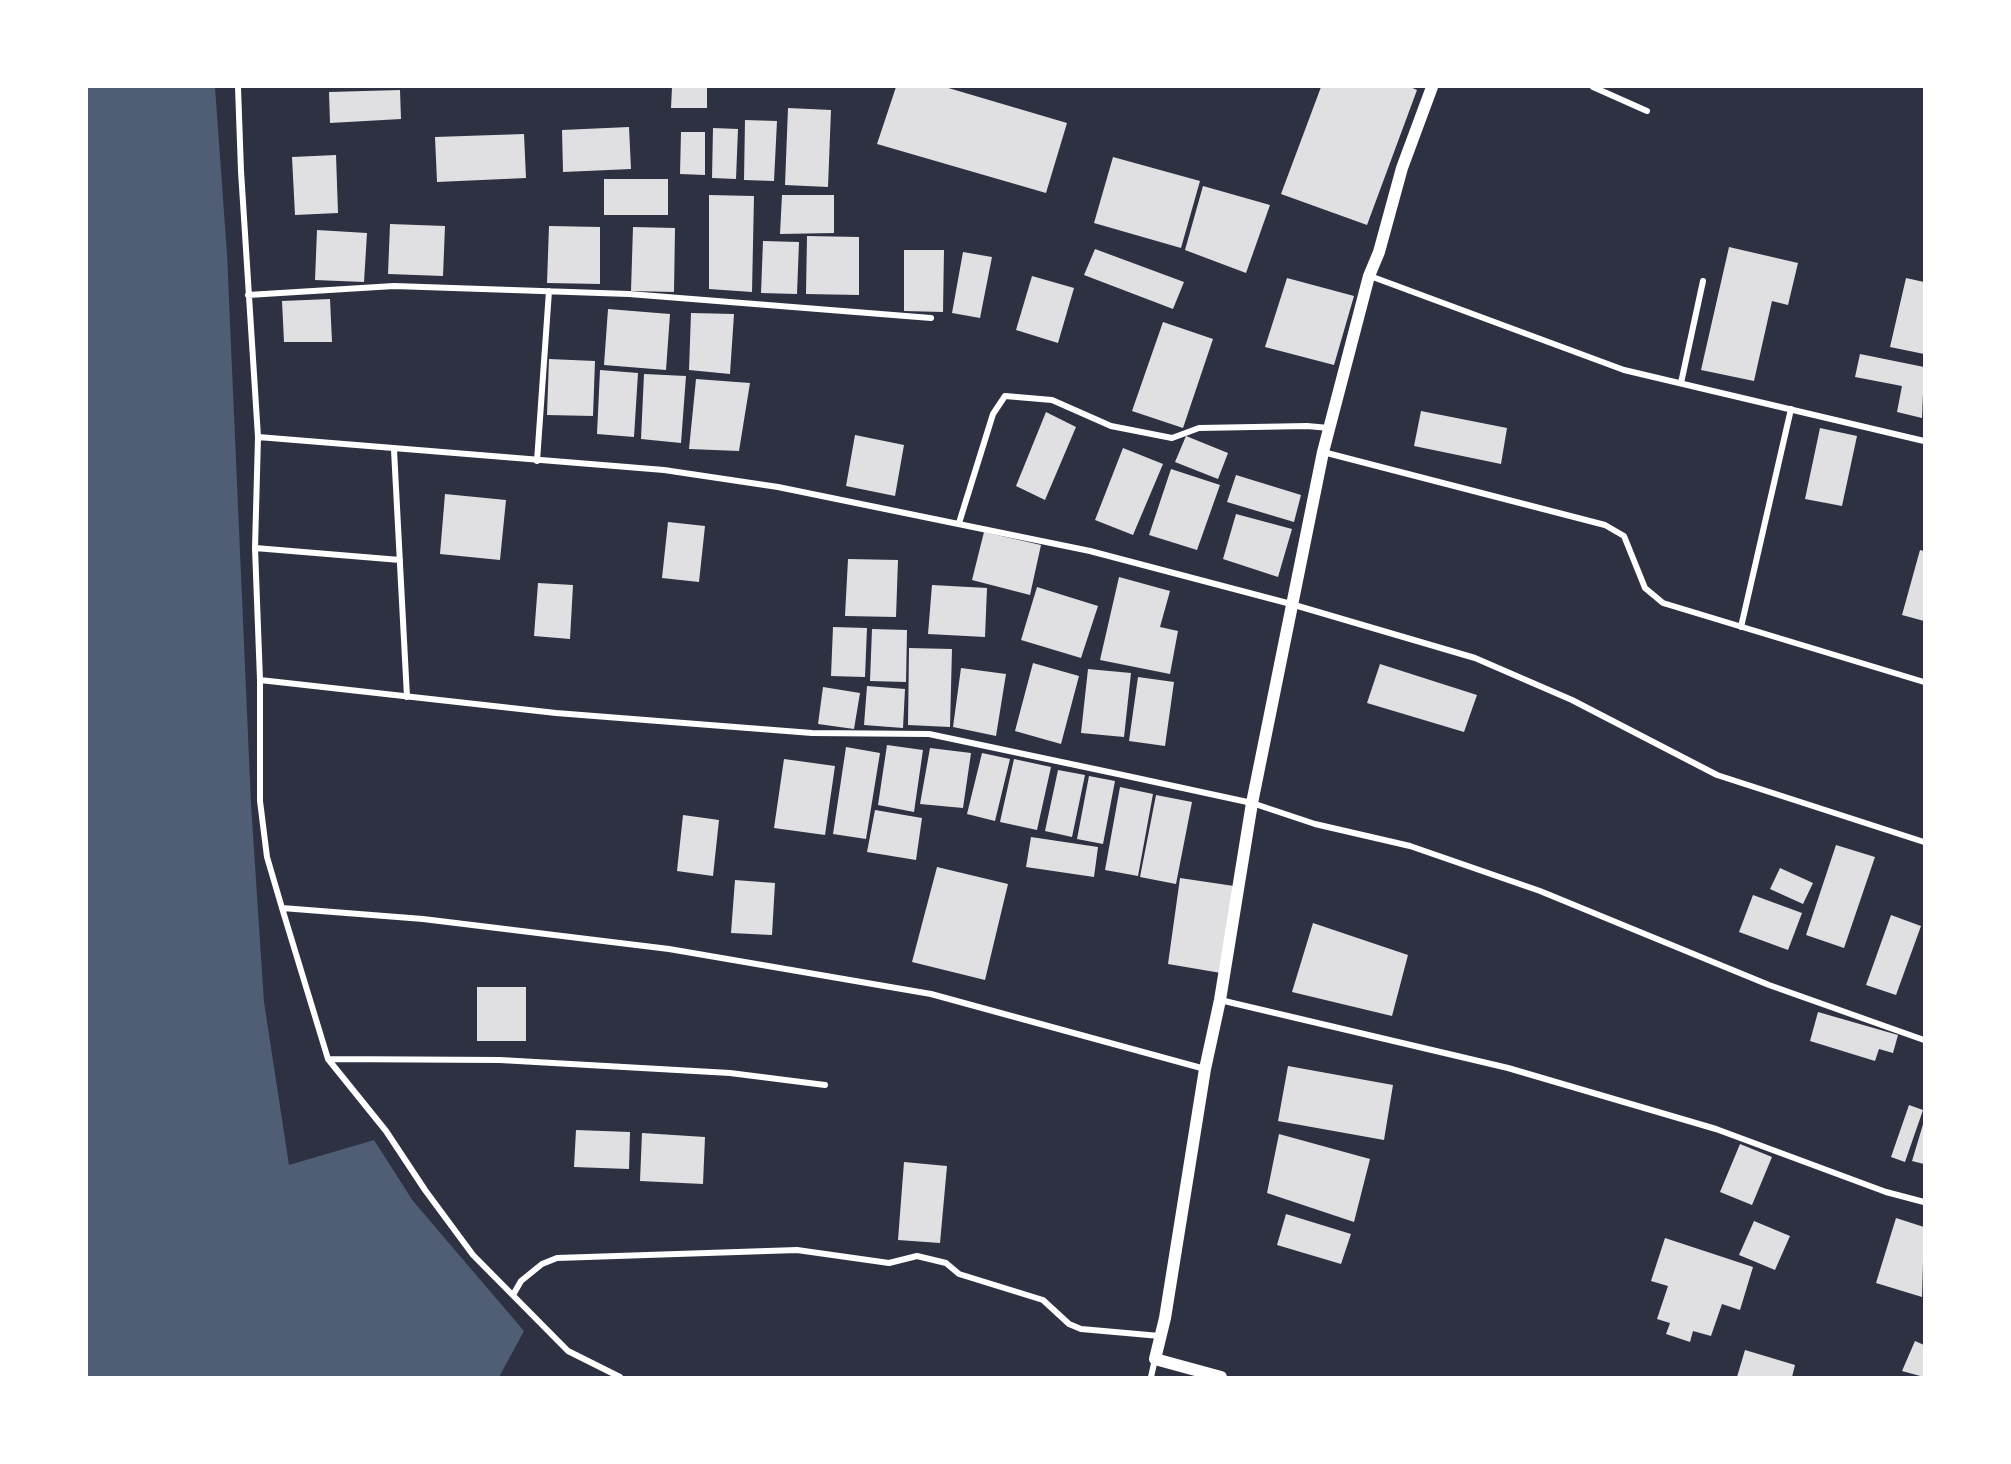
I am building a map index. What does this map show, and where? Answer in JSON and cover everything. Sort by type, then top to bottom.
[{"type":"main road","points":[[1221,1377],[1155,1359],[1205,1069],[1220,1000],[1252,804],[1323,452],[1369,276],[1379,252],[1402,168],[1432,87]]},
{"type":"street","points":[[238,87],[248,295],[258,437],[255,548],[260,680],[260,801],[267,857],[282,908],[328,1059],[386,1131],[425,1190],[473,1255],[541,1327],[568,1351],[620,1377]]},
{"type":"street","points":[[1593,87],[1647,111]]},
{"type":"street","points":[[1369,276],[1624,370],[1924,441]]},
{"type":"street","points":[[1681,383],[1703,281]]},
{"type":"street","points":[[248,295],[394,286],[549,291],[629,294],[931,318]]},
{"type":"street","points":[[537,460],[549,291]]},
{"type":"street","points":[[959,523],[993,414],[1005,396],[1052,400],[1111,426],[1172,438],[1199,428],[1307,426],[1329,428]]},
{"type":"street","points":[[1741,627],[1791,409]]},
{"type":"street","points":[[258,437],[394,450],[664,470],[778,486],[1090,551],[1291,604],[1475,658],[1572,700],[1717,775],[1924,842]]},
{"type":"street","points":[[394,450],[407,697]]},
{"type":"street","points":[[1323,452],[1616,529],[1624,536],[1645,588],[1663,603],[1924,682]]},
{"type":"street","points":[[255,548],[400,560]]},
{"type":"street","points":[[260,680],[556,713],[812,733],[928,734],[1252,804],[1315,824],[1410,846],[1508,880],[1770,985],[1924,1040]]},
{"type":"street","points":[[282,908],[423,919],[703,955],[931,994],[1205,1069]]},
{"type":"street","points":[[1220,1000],[1508,1068],[1716,1128],[1886,1192],[1924,1202]]},
{"type":"street","points":[[328,1059],[500,1060],[730,1073],[825,1085]]},
{"type":"street","points":[[513,1295],[521,1281],[542,1264],[557,1258],[797,1250],[889,1263],[917,1256],[946,1263],[959,1274],[1043,1300],[1069,1324],[1081,1329],[1160,1336]]},
{"type":"street","points":[[1151,1377],[1155,1359]]},
{"type":"water","points":[[87,87],[215,87],[227,254],[251,804],[264,1002],[289,1165],[374,1140],[413,1201],[524,1331],[499,1377],[87,1377]]},
{"type":"building","points":[[672,87],[707,87],[707,108],[671,108]]},
{"type":"building","points":[[896,87],[945,87],[1067,123],[1046,193],[877,144]]},
{"type":"building","points":[[1321,87],[1410,87],[1417,90],[1367,225],[1281,194]]},
{"type":"building","points":[[400,90],[401,119],[330,123],[329,92]]},
{"type":"building","points":[[788,108],[831,110],[828,187],[785,185]]},
{"type":"building","points":[[745,120],[777,121],[774,181],[744,180]]},
{"type":"building","points":[[629,127],[631,169],[563,172],[562,130]]},
{"type":"building","points":[[713,128],[738,129],[736,179],[712,178]]},
{"type":"building","points":[[681,132],[705,132],[705,175],[680,174]]},
{"type":"building","points":[[524,134],[526,178],[437,182],[435,137]]},
{"type":"building","points":[[336,155],[338,213],[295,215],[292,157]]},
{"type":"building","points":[[1113,157],[1200,181],[1181,248],[1094,223]]},
{"type":"building","points":[[604,179],[668,179],[668,215],[604,215]]},
{"type":"building","points":[[1203,186],[1270,205],[1246,273],[1185,250]]},
{"type":"building","points":[[709,195],[754,196],[752,292],[709,289]]},
{"type":"building","points":[[782,195],[834,195],[834,233],[780,234]]},
{"type":"building","points":[[390,224],[445,226],[443,276],[388,274]]},
{"type":"building","points":[[549,226],[600,227],[600,284],[547,283]]},
{"type":"building","points":[[633,227],[675,228],[674,292],[631,291]]},
{"type":"building","points":[[317,230],[367,233],[364,282],[315,280]]},
{"type":"building","points":[[807,236],[859,237],[859,295],[806,294]]},
{"type":"building","points":[[763,241],[799,242],[797,294],[761,293]]},
{"type":"building","points":[[1729,247],[1798,263],[1788,305],[1772,301],[1754,381],[1701,370]]},
{"type":"building","points":[[1095,249],[1184,282],[1173,309],[1084,275]]},
{"type":"building","points":[[904,250],[944,250],[943,312],[904,311]]},
{"type":"building","points":[[963,252],[992,257],[980,318],[952,313]]},
{"type":"building","points":[[1032,276],[1074,288],[1058,343],[1016,330]]},
{"type":"building","points":[[1287,278],[1354,296],[1334,365],[1265,347]]},
{"type":"building","points":[[1906,278],[1924,282],[1924,354],[1890,347]]},
{"type":"building","points":[[330,299],[332,342],[284,342],[282,301]]},
{"type":"building","points":[[608,309],[670,314],[666,370],[604,365]]},
{"type":"building","points":[[691,313],[734,314],[730,374],[689,370]]},
{"type":"building","points":[[1163,322],[1213,339],[1183,428],[1132,411]]},
{"type":"building","points":[[1860,354],[1924,367],[1922,418],[1897,412],[1902,386],[1855,377]]},
{"type":"building","points":[[549,359],[595,361],[593,416],[547,415]]},
{"type":"building","points":[[600,370],[638,373],[634,437],[597,434]]},
{"type":"building","points":[[644,374],[686,376],[681,443],[641,439]]},
{"type":"building","points":[[696,379],[750,383],[739,451],[689,449]]},
{"type":"building","points":[[1421,411],[1507,428],[1501,464],[1414,446]]},
{"type":"building","points":[[1046,412],[1076,427],[1045,500],[1016,486]]},
{"type":"building","points":[[1820,428],[1857,436],[1842,506],[1805,499]]},
{"type":"building","points":[[855,435],[904,445],[895,496],[846,486]]},
{"type":"building","points":[[1186,436],[1228,453],[1218,479],[1175,462]]},
{"type":"building","points":[[1123,448],[1163,464],[1133,535],[1095,520]]},
{"type":"building","points":[[1171,469],[1220,485],[1197,550],[1149,535]]},
{"type":"building","points":[[1236,475],[1301,495],[1294,522],[1227,502]]},
{"type":"building","points":[[445,494],[506,500],[500,560],[440,554]]},
{"type":"building","points":[[1236,514],[1292,529],[1278,577],[1223,559]]},
{"type":"building","points":[[668,522],[705,526],[699,582],[662,578]]},
{"type":"building","points":[[984,532],[1041,545],[1030,595],[972,580]]},
{"type":"building","points":[[1920,550],[1924,551],[1924,621],[1902,615]]},
{"type":"building","points":[[848,559],[898,560],[896,617],[845,616]]},
{"type":"building","points":[[1119,577],[1170,591],[1160,627],[1178,631],[1170,674],[1100,660]]},
{"type":"building","points":[[538,583],[573,585],[570,639],[534,636]]},
{"type":"building","points":[[932,585],[987,588],[985,637],[928,634]]},
{"type":"building","points":[[1037,587],[1098,606],[1081,658],[1021,640]]},
{"type":"building","points":[[833,627],[867,628],[865,677],[831,676]]},
{"type":"building","points":[[872,629],[907,630],[906,682],[870,681]]},
{"type":"building","points":[[909,648],[952,649],[950,727],[908,725]]},
{"type":"building","points":[[1033,663],[1079,676],[1061,744],[1015,731]]},
{"type":"building","points":[[1380,664],[1477,695],[1464,732],[1367,703]]},
{"type":"building","points":[[961,668],[1006,674],[996,736],[953,727]]},
{"type":"building","points":[[1088,669],[1131,673],[1124,737],[1081,733]]},
{"type":"building","points":[[1138,677],[1174,682],[1165,746],[1129,741]]},
{"type":"building","points":[[867,686],[905,689],[903,728],[864,725]]},
{"type":"building","points":[[823,687],[860,693],[854,729],[818,724]]},
{"type":"building","points":[[887,745],[923,750],[914,812],[878,805]]},
{"type":"building","points":[[846,747],[880,753],[866,839],[833,834]]},
{"type":"building","points":[[930,748],[971,753],[963,808],[920,804]]},
{"type":"building","points":[[982,753],[1010,759],[995,821],[967,814]]},
{"type":"building","points":[[784,759],[835,766],[825,835],[774,828]]},
{"type":"building","points":[[1014,759],[1051,767],[1037,830],[1000,822]]},
{"type":"building","points":[[1058,770],[1085,775],[1072,837],[1045,831]]},
{"type":"building","points":[[1089,776],[1115,781],[1103,844],[1077,839]]},
{"type":"building","points":[[1120,787],[1153,794],[1138,876],[1105,870]]},
{"type":"building","points":[[1156,795],[1192,802],[1176,884],[1140,877]]},
{"type":"building","points":[[875,810],[922,818],[916,860],[867,852]]},
{"type":"building","points":[[683,815],[719,820],[713,876],[677,871]]},
{"type":"building","points":[[1031,837],[1098,847],[1094,877],[1026,867]]},
{"type":"building","points":[[1836,845],[1875,857],[1844,948],[1806,935]]},
{"type":"building","points":[[937,867],[1008,884],[985,980],[912,962]]},
{"type":"building","points":[[1780,868],[1813,883],[1803,904],[1770,889]]},
{"type":"building","points":[[1180,878],[1234,886],[1221,973],[1168,964]]},
{"type":"building","points":[[735,880],[775,883],[772,935],[731,933]]},
{"type":"building","points":[[1753,895],[1802,913],[1788,950],[1739,932]]},
{"type":"building","points":[[1891,915],[1921,926],[1896,995],[1866,985]]},
{"type":"building","points":[[1313,923],[1408,955],[1392,1016],[1292,992]]},
{"type":"building","points":[[477,987],[526,987],[526,1041],[477,1041]]},
{"type":"building","points":[[1818,1012],[1898,1035],[1893,1053],[1879,1049],[1875,1061],[1810,1041]]},
{"type":"building","points":[[1288,1066],[1393,1085],[1384,1140],[1278,1121]]},
{"type":"building","points":[[1909,1105],[1923,1110],[1905,1162],[1891,1157]]},
{"type":"building","points":[[1924,1121],[1924,1164],[1912,1161]]},
{"type":"building","points":[[576,1130],[630,1132],[629,1169],[574,1167]]},
{"type":"building","points":[[642,1133],[705,1137],[703,1184],[640,1181]]},
{"type":"building","points":[[1279,1134],[1370,1159],[1354,1222],[1267,1193]]},
{"type":"building","points":[[1740,1144],[1772,1157],[1752,1205],[1720,1192]]},
{"type":"building","points":[[904,1162],[947,1166],[940,1243],[898,1240]]},
{"type":"building","points":[[1286,1214],[1351,1234],[1341,1264],[1277,1245]]},
{"type":"building","points":[[1896,1218],[1924,1227],[1922,1297],[1876,1283]]},
{"type":"building","points":[[1754,1221],[1790,1236],[1775,1270],[1739,1255]]},
{"type":"building","points":[[1665,1238],[1753,1267],[1740,1310],[1722,1304],[1711,1336],[1693,1331],[1690,1342],[1666,1334],[1670,1323],[1657,1319],[1668,1286],[1651,1281]]},
{"type":"building","points":[[1915,1341],[1924,1345],[1924,1377],[1902,1371]]},
{"type":"building","points":[[1745,1350],[1795,1365],[1792,1377],[1737,1377]]}]
